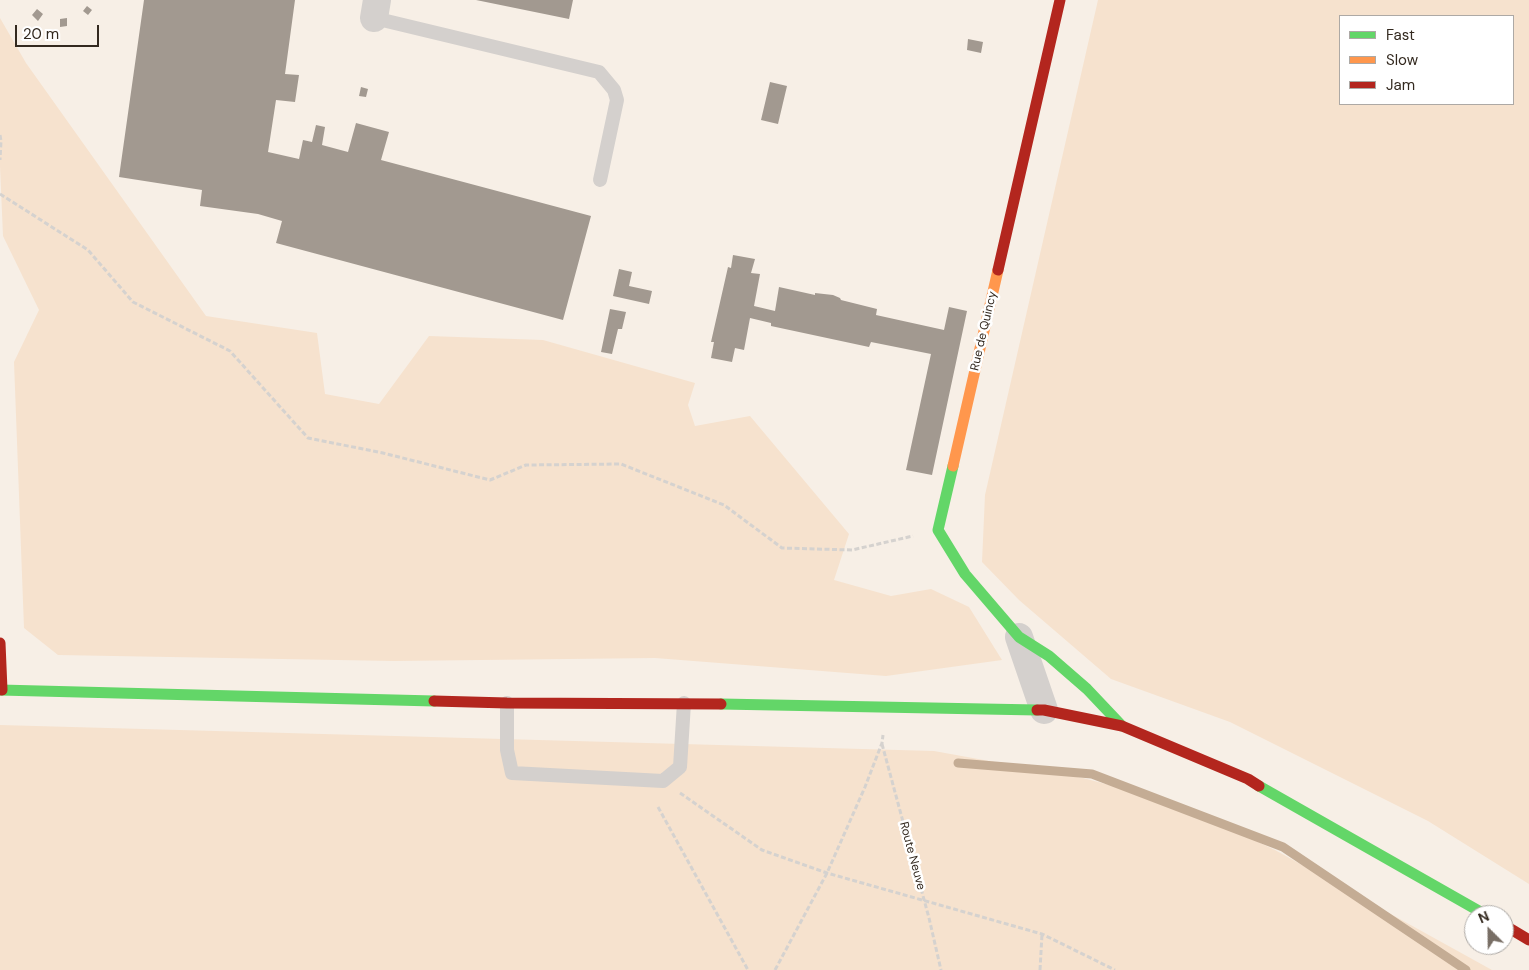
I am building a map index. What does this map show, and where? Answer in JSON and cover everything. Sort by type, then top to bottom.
[{"type":"street","name":"Rue de Quincy","points":[[938,530],[1060,0]]},
{"type":"street","points":[[938,530],[965,574],[1018,637],[1049,656],[1087,689],[1122,726]]},
{"type":"street","points":[[1018,637],[1044,710]]},
{"type":"street","points":[[0,643],[1,690],[507,703],[684,703],[1044,710],[1122,726],[1248,778],[1469,905]]},
{"type":"street","points":[[1514,931],[1529,940]]},
{"type":"lane","points":[[376,9],[599,72],[614,90],[617,100],[600,180]]},
{"type":"lane","points":[[507,703],[507,750],[512,773],[663,781],[680,768],[684,703]]},
{"type":"path","points":[[0,135],[0,160]]},
{"type":"path","points":[[0,194],[88,250],[133,302],[230,350],[308,438],[384,453],[490,480],[526,465],[621,464],[724,505],[782,548],[852,550],[938,530]]},
{"type":"path","name":"Route Neuve","points":[[827,872],[865,787],[882,743],[941,970]]},
{"type":"path","points":[[663,781],[762,850],[827,872],[1042,934],[1115,970]]},
{"type":"path","points":[[658,807],[748,970]]},
{"type":"path","points":[[775,970],[827,872]]},
{"type":"path","points":[[1040,970],[1042,934]]},
{"type":"shaded area","points":[[1098,0],[1529,0],[1529,884],[1428,821],[1230,722],[1111,679],[1019,600],[982,562],[985,495]]},
{"type":"shaded area","points":[[0,18],[26,63],[206,316],[317,333],[325,394],[379,404],[429,336],[543,340],[695,383],[688,405],[695,426],[750,416],[849,534],[834,580],[891,596],[931,589],[969,607],[1002,660],[886,676],[655,658],[394,661],[58,655],[24,628],[14,362],[39,310],[3,236],[0,166]]},
{"type":"shaded area","points":[[0,725],[934,751],[1083,778],[1177,803],[1275,850],[1492,970],[0,970]]},
{"type":"building","points":[[144,0],[295,0],[285,74],[299,75],[295,102],[276,100],[268,152],[299,159],[303,140],[312,142],[316,125],[325,127],[322,145],[348,152],[356,123],[389,132],[381,160],[591,216],[563,320],[276,243],[282,221],[258,214],[200,206],[202,190],[119,177]]},
{"type":"building","points":[[476,0],[573,0],[569,19]]},
{"type":"building","points":[[87,6],[92,10],[88,15],[83,11]]},
{"type":"building","points":[[37,9],[43,14],[38,21],[32,15]]},
{"type":"building","points":[[67,18],[67,26],[60,27],[60,19]]},
{"type":"building","points":[[968,39],[983,42],[981,53],[967,50]]},
{"type":"building","points":[[770,82],[787,86],[778,124],[761,120]]},
{"type":"building","points":[[361,87],[368,89],[366,97],[359,96]]},
{"type":"building","points":[[733,255],[755,259],[751,273],[760,274],[754,306],[775,311],[779,287],[815,295],[815,293],[833,295],[841,300],[877,309],[876,315],[944,330],[949,307],[967,311],[932,475],[906,470],[931,354],[871,342],[869,347],[771,326],[771,323],[750,318],[744,350],[735,348],[732,362],[711,358],[714,342],[711,342],[728,267],[731,268]]},
{"type":"building","points":[[619,269],[632,272],[629,286],[652,291],[649,304],[613,296]]},
{"type":"building","points":[[610,309],[626,312],[622,329],[618,329],[612,354],[601,352]]},
{"type":"waterway","points":[[958,763],[1092,774],[1283,847],[1466,970]]},
{"type":"traffic: fast","points":[[953,466],[938,530],[965,574],[1019,637],[1049,656],[1087,689],[1122,726]]},
{"type":"traffic: fast","points":[[0,690],[434,701]]},
{"type":"traffic: fast","points":[[721,704],[1037,710]]},
{"type":"traffic: fast","points":[[1259,786],[1468,905]]},
{"type":"traffic: slow","points":[[953,466],[998,270]]},
{"type":"traffic: jam","points":[[998,270],[1060,0]]},
{"type":"traffic: jam","points":[[0,643],[2,690]]},
{"type":"traffic: jam","points":[[434,701],[721,704]]},
{"type":"traffic: jam","points":[[1037,710],[1122,726],[1248,779],[1259,786]]},
{"type":"traffic: jam","points":[[1514,931],[1529,940]]}]
